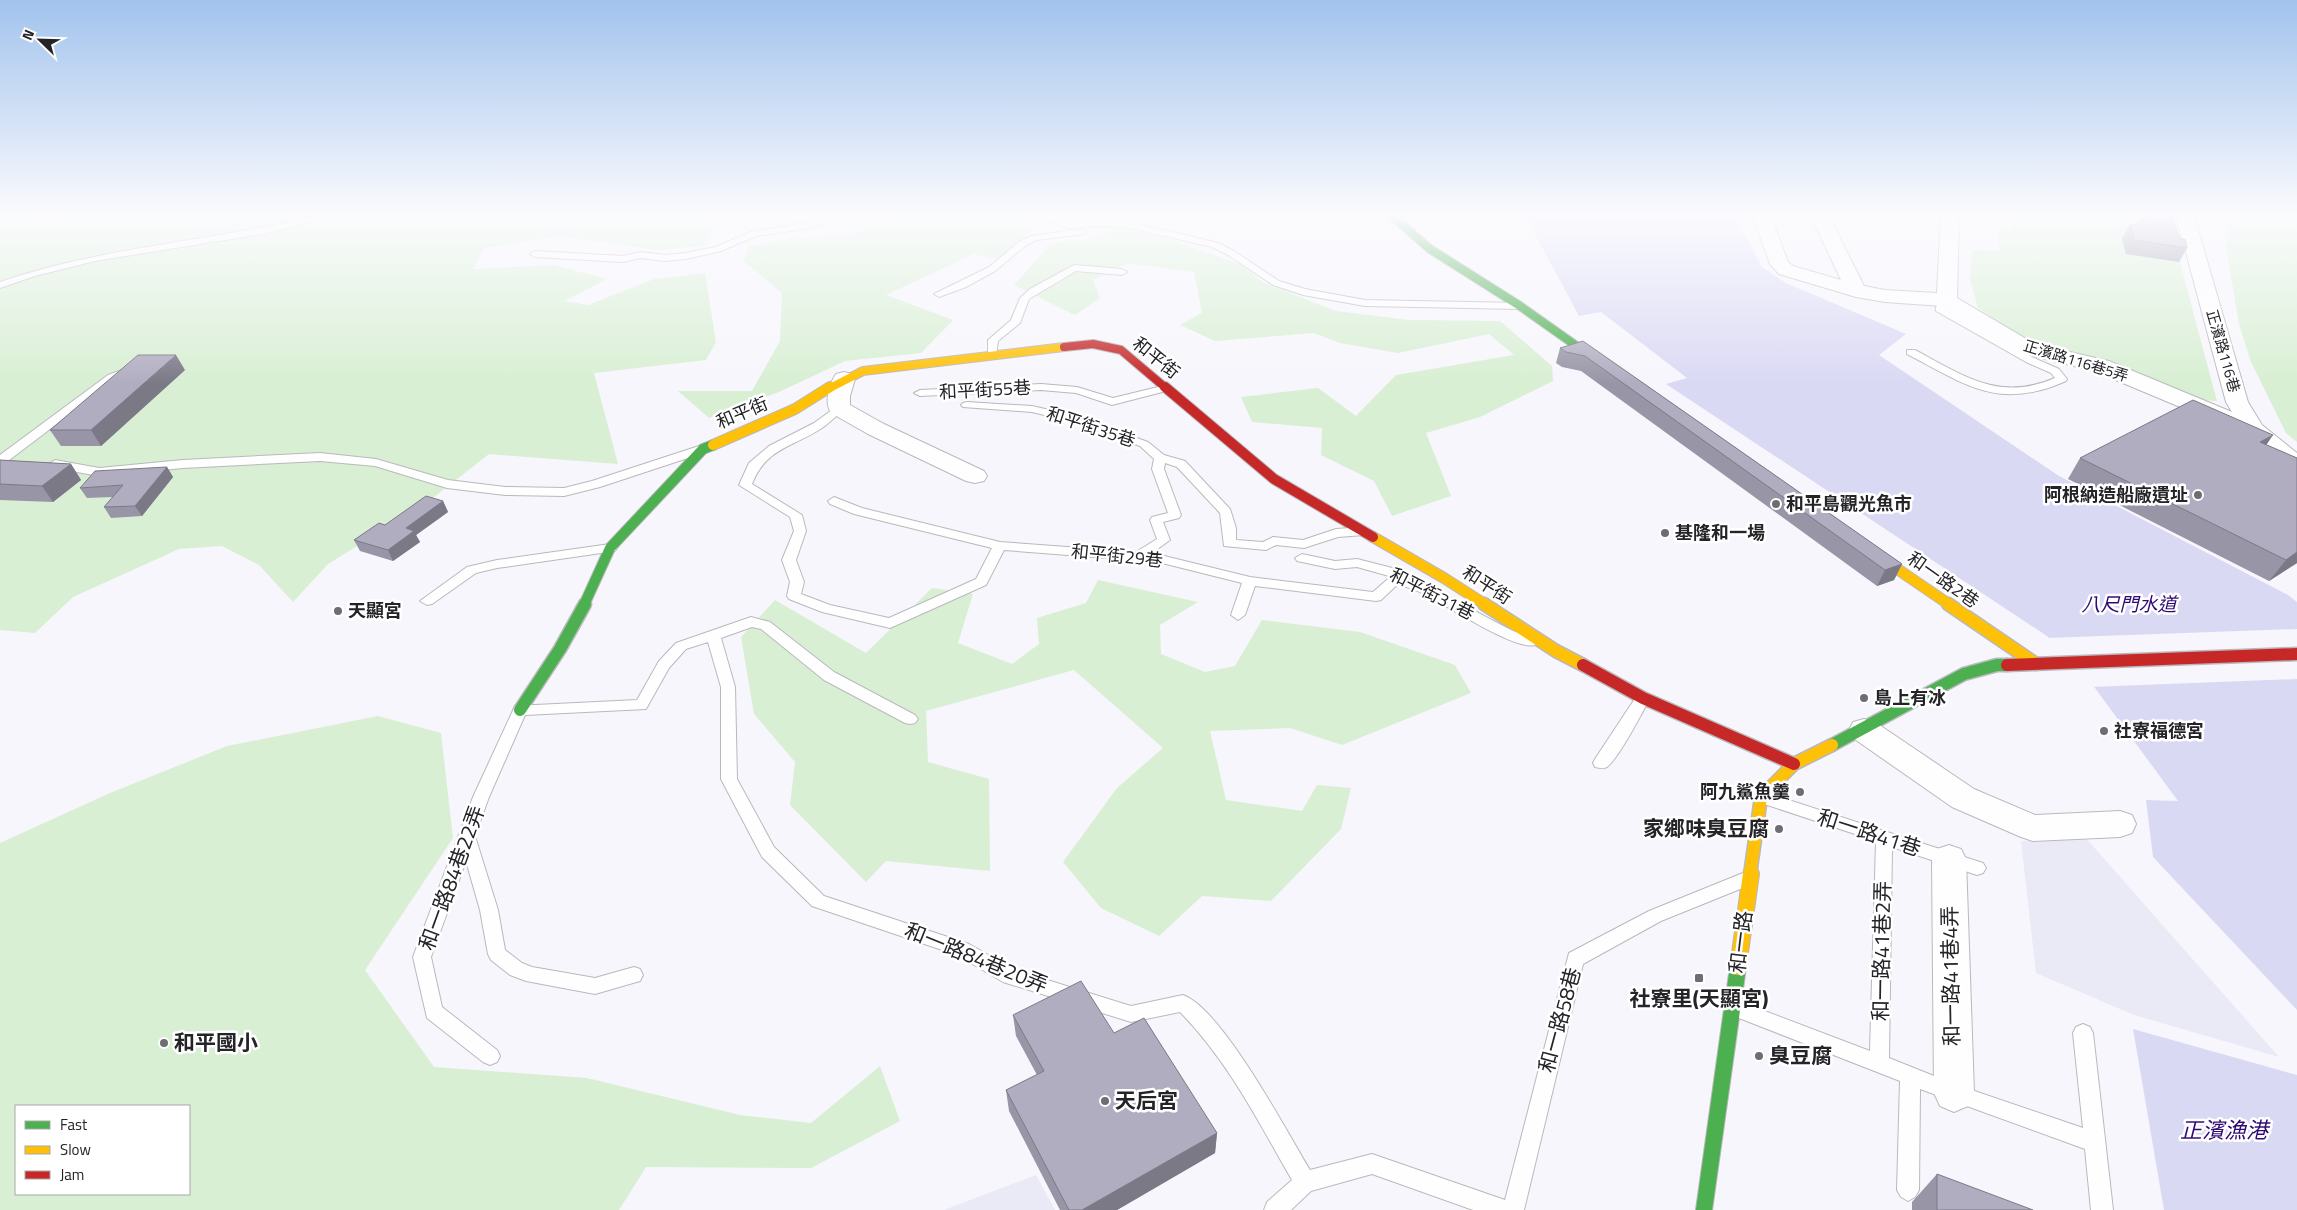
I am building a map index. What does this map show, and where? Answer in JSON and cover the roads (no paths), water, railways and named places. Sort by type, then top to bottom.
[{"type":"street","points":[[1464,270],[1520,306],[1616,374]]},
{"type":"street","name":"正濱路116巷5弄","points":[[1788,270],[1856,291],[1885,296],[1947,300],[2028,349],[2101,366],[2253,429]]},
{"type":"street","points":[[1846,270],[1856,291]]},
{"type":"street","points":[[1947,300],[1948,270]]},
{"type":"street","name":"正濱路116巷","points":[[2200,270],[2237,402],[2253,429],[2297,465]]},
{"type":"street","name":"和平街","points":[[520,710],[560,650],[592,591],[610,548],[703,449],[795,409],[844,379],[863,371],[992,354],[1093,344],[1121,350],[1274,479],[1365,530],[1444,578],[1556,651],[1643,698],[1794,764]]},
{"type":"street","points":[[844,379],[839,396],[839,408],[876,429],[975,476]]},
{"type":"street","name":"和一路2巷","points":[[1858,542],[2036,664]]},
{"type":"street","points":[[1761,798],[1794,764],[1864,730],[1964,674],[1997,665],[2297,654]]},
{"type":"street","points":[[1864,730],[1963,798],[2033,828],[2120,824]]},
{"type":"street","name":"和一路","points":[[1704,1210],[1761,798]]},
{"type":"street","name":"和一路41巷4弄","points":[[1954,1093],[1963,864]]},
{"type":"lane","points":[[0,285],[39,270]]},
{"type":"lane","points":[[939,294],[963,285],[989,270]]},
{"type":"lane","points":[[992,354],[993,340],[1016,321],[1024,298],[1070,270]]},
{"type":"lane","points":[[1104,270],[1122,272]]},
{"type":"lane","points":[[1258,270],[1276,283],[1303,292],[1365,303],[1520,306]]},
{"type":"lane","points":[[1911,352],[1978,387],[2011,394],[2044,389],[2062,379],[2055,371],[2030,360],[1940,309],[1947,300]]},
{"type":"lane","points":[[0,461],[112,377],[143,364]]},
{"type":"lane","name":"和平街55巷","points":[[920,394],[1041,387],[1077,390],[1112,402],[1166,388]]},
{"type":"lane","name":"和平街35巷","points":[[967,405],[1032,409],[1072,418],[1144,444],[1160,458],[1181,464],[1226,512],[1230,528],[1229,544],[1266,546],[1273,541],[1304,544],[1336,533],[1365,530]]},
{"type":"lane","points":[[839,408],[818,425],[773,449],[753,466],[745,485],[796,515],[800,531],[790,560],[797,582],[794,596],[827,609],[890,623],[981,582],[1000,546]]},
{"type":"lane","points":[[46,463],[99,472],[183,464],[320,457],[376,463],[446,484],[505,491],[564,492],[596,484],[703,449]]},
{"type":"lane","points":[[1138,557],[1164,540],[1156,520],[1175,516],[1158,469],[1160,458]]},
{"type":"lane","points":[[0,468],[21,462]]},
{"type":"lane","name":"和平街29巷","points":[[834,501],[858,511],[1000,546],[1158,558],[1250,581],[1302,586],[1376,597],[1396,579]]},
{"type":"lane","points":[[427,601],[472,570],[497,564],[610,548]]},
{"type":"lane","name":"和平街31巷","points":[[1302,558],[1335,565],[1357,563],[1394,573],[1396,579],[1427,590],[1510,635],[1556,651]]},
{"type":"lane","points":[[1238,615],[1250,581]]},
{"type":"lane","points":[[520,710],[641,705],[664,664],[681,646],[751,622],[765,625],[829,676],[910,719]]},
{"type":"lane","name":"和一路84巷20弄","points":[[713,636],[728,687],[729,779],[768,852],[818,901],[963,949],[1010,976],[1131,1014],[1183,1003],[1202,1020],[1230,1058],[1305,1182]]},
{"type":"lane","points":[[1601,763],[1643,698]]},
{"type":"lane","name":"和一路84巷22弄","points":[[490,1056],[434,1012],[422,957],[480,797],[520,710]]},
{"type":"lane","name":"和一路41巷","points":[[1761,798],[1963,864]]},
{"type":"lane","points":[[467,837],[489,910],[497,954],[503,959],[516,969],[532,975],[595,986],[634,975]]},
{"type":"lane","name":"和一路41巷2弄","points":[[1879,1064],[1884,838]]},
{"type":"lane","name":"和一路58巷","points":[[1513,1210],[1575,960],[1655,916],[1750,878]]},
{"type":"lane","points":[[1733,1007],[1954,1093],[2095,1142]]},
{"type":"lane","points":[[2084,1033],[2102,1210]]},
{"type":"lane","points":[[1908,1190],[1910,1075]]},
{"type":"lane","points":[[1275,1210],[1305,1182],[1372,1164],[1503,1210]]},
{"type":"water","name":"八尺門水道","points":[[1554,270],[1767,270],[1786,283],[1906,334],[1879,355],[2059,476],[2288,595],[2297,602],[2297,1010],[2153,857],[2146,800],[2178,801],[2095,688],[2047,636],[1666,384],[1687,378],[1601,312],[1579,316]]},
{"type":"water","name":"正濱漁港","points":[[2133,1029],[2297,1075],[2297,1210],[2164,1210]]},
{"type":"place","name":"阿根納造船廠遺址","points":[[2198,495]]},
{"type":"place","name":"和平島觀光魚市","points":[[1776,504]]},
{"type":"place","name":"基隆和一場","points":[[1665,533]]},
{"type":"place","name":"天顯宮","points":[[338,611]]},
{"type":"place","name":"島上有冰","points":[[1864,698]]},
{"type":"place","name":"社寮福德宮","points":[[2104,731]]},
{"type":"place","name":"阿九鯊魚羹","points":[[1800,792]]},
{"type":"place","name":"家鄉味臭豆腐","points":[[1779,829]]},
{"type":"place","name":"社寮里(天顯宮)","points":[[1699,978]]},
{"type":"place","name":"和平國小","points":[[164,1043]]},
{"type":"place","name":"臭豆腐","points":[[1759,1056]]},
{"type":"place","name":"天后宮","points":[[1105,1101]]}]
